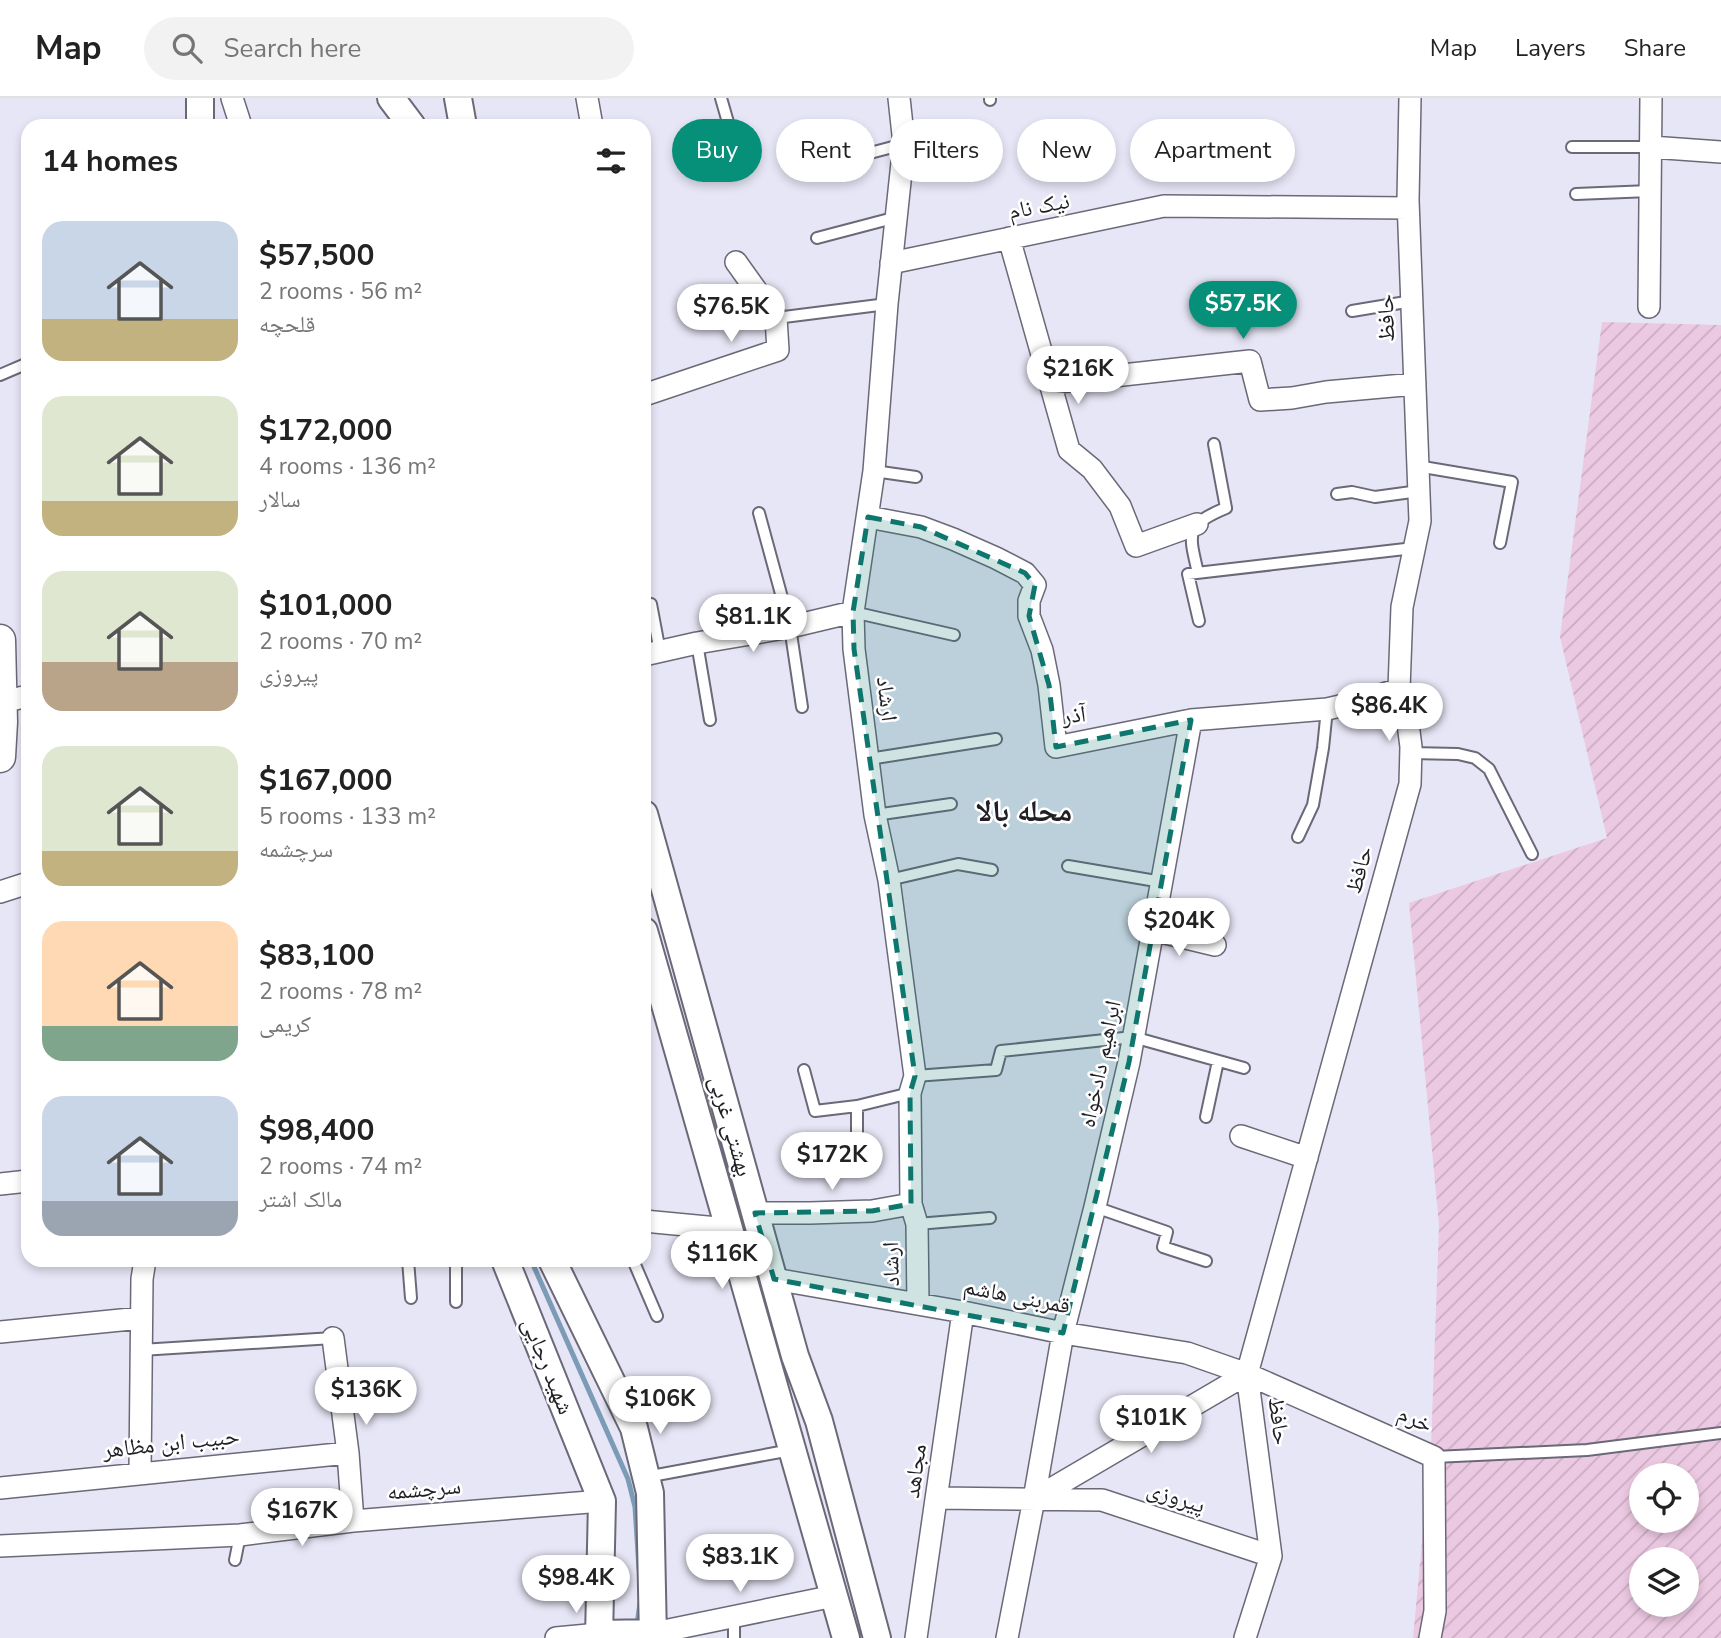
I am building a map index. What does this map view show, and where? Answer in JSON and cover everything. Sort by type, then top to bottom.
[{"type":"main road","points":[[0,640],[15,699],[0,757]]},
{"type":"street","points":[[200,98],[200,119]]},
{"type":"street","points":[[232,98],[239,119]]},
{"type":"street","points":[[391,98],[407,119]]},
{"type":"street","points":[[458,98],[462,119]]},
{"type":"street","points":[[587,98],[591,119]]},
{"type":"street","name":"ارشاد","points":[[899,98],[901,119]]},
{"type":"street","name":"حافظ","points":[[1245,1638],[1271,1556],[1247,1374],[1410,784],[1411,753],[1406,708],[1399,689],[1402,607],[1420,521],[1408,208],[1410,98]]},
{"type":"street","points":[[1649,307],[1651,98]]},
{"type":"street","points":[[1651,147],[1721,152]]},
{"type":"street","name":"ارشاد","points":[[900,182],[887,304],[874,471],[853,612],[854,649],[875,815],[889,880],[912,1085],[918,1304]]},
{"type":"street","name":"نیک نام","points":[[891,263],[1164,206],[1408,208]]},
{"type":"street","points":[[1009,238],[1069,450],[1092,469],[1120,506],[1136,546],[1197,524]]},
{"type":"street","points":[[651,393],[778,350],[776,318],[736,262]]},
{"type":"street","points":[[1050,383],[1250,361],[1260,400],[1415,384]]},
{"type":"street","name":"آذر","points":[[868,517],[920,527],[953,540],[1025,573],[1035,585],[1029,601],[1029,616],[1042,650],[1056,747],[1191,720],[1327,709],[1399,689]]},
{"type":"street","points":[[652,653],[853,612]]},
{"type":"street","name":"ابراهیم دادخواه","points":[[1007,1638],[1063,1333],[1129,1062],[1191,720]]},
{"type":"street","name":"بهشتی غربی","points":[[651,839],[795,1356],[819,1421],[877,1638]]},
{"type":"street","points":[[0,892],[21,885]]},
{"type":"street","points":[[1153,930],[1215,945]]},
{"type":"street","name":"بهشتی غربی","points":[[651,956],[846,1638]]},
{"type":"street","points":[[674,1037],[704,1028]]},
{"type":"street","points":[[1241,1136],[1307,1158]]},
{"type":"street","points":[[0,1185],[21,1182]]},
{"type":"street","points":[[755,1213],[872,1211],[914,1214]]},
{"type":"street","points":[[651,1223],[728,1229]]},
{"type":"street","points":[[140,1472],[144,1267]]},
{"type":"street","name":"شهید رجایی","points":[[508,1267],[602,1501],[599,1636]]},
{"type":"street","points":[[555,1267],[634,1428],[650,1493],[654,1636]]},
{"type":"street","name":"قمربنی هاشم","points":[[774,1279],[963,1312],[1063,1333],[1187,1353],[1247,1374]]},
{"type":"street","name":"مجاهد","points":[[916,1638],[963,1312]]},
{"type":"street","points":[[0,1332],[141,1318]]},
{"type":"street","points":[[333,1338],[348,1453],[352,1521]]},
{"type":"street","points":[[1034,1499],[1247,1374]]},
{"type":"street","name":"خرم","points":[[1247,1374],[1434,1457],[1435,1611],[1430,1638]]},
{"type":"street","name":"حبیب ابن مظاهر","points":[[0,1488],[348,1453]]},
{"type":"street","name":"پیروزی","points":[[937,1498],[1102,1500],[1271,1556]]},
{"type":"street","name":"سرچشمه","points":[[0,1546],[240,1535],[352,1521],[602,1501]]},
{"type":"street","points":[[556,1638],[654,1636],[734,1627],[834,1596]]},
{"type":"lane","points":[[720,98],[726,119]]},
{"type":"lane","points":[[1572,147],[1651,147]]},
{"type":"lane","points":[[1576,194],[1650,191]]},
{"type":"lane","points":[[817,238],[897,218]]},
{"type":"lane","points":[[1352,311],[1412,301]]},
{"type":"lane","points":[[776,318],[887,304]]},
{"type":"lane","points":[[0,375],[21,366]]},
{"type":"lane","points":[[1198,573],[1191,535],[1197,524],[1226,508],[1214,444]]},
{"type":"lane","points":[[1418,466],[1512,482],[1500,543]]},
{"type":"lane","points":[[874,471],[916,477]]},
{"type":"lane","points":[[1337,494],[1352,492],[1375,497],[1419,491]]},
{"type":"lane","points":[[759,513],[790,626],[802,707]]},
{"type":"lane","points":[[1199,621],[1188,574],[1414,548]]},
{"type":"lane","points":[[651,604],[652,653]]},
{"type":"lane","points":[[853,612],[954,635]]},
{"type":"lane","points":[[697,642],[710,720]]},
{"type":"lane","points":[[1298,837],[1313,805],[1327,709]]},
{"type":"lane","points":[[869,759],[996,739]]},
{"type":"lane","points":[[1411,753],[1458,754],[1475,758],[1489,769],[1532,855]]},
{"type":"lane","points":[[875,815],[951,804]]},
{"type":"lane","points":[[889,880],[958,863],[992,870]]},
{"type":"lane","points":[[1068,866],[1161,883]]},
{"type":"lane","points":[[804,1070],[814,1111],[857,1106],[912,1085],[996,1070],[1001,1051],[1133,1037],[1244,1068]]},
{"type":"lane","points":[[1206,1117],[1218,1060]]},
{"type":"lane","points":[[857,1106],[858,1147]]},
{"type":"lane","points":[[1095,1207],[1167,1233],[1163,1247],[1206,1261]]},
{"type":"lane","points":[[914,1214],[990,1218]]},
{"type":"lane","points":[[409,1267],[411,1298]]},
{"type":"lane","points":[[456,1267],[456,1302]]},
{"type":"lane","points":[[636,1267],[657,1317]]},
{"type":"lane","points":[[141,1350],[333,1338]]},
{"type":"lane","points":[[1434,1457],[1587,1450],[1721,1433]]},
{"type":"lane","points":[[646,1477],[791,1450]]},
{"type":"lane","points":[[235,1560],[240,1535]]},
{"type":"highlighted area","points":[[868,517],[921,527],[1025,573],[1035,585],[1029,616],[1049,685],[1056,747],[1191,720],[1129,1062],[1063,1333],[774,1279],[755,1213],[872,1211],[911,1204],[910,1093],[915,1076],[854,649],[853,612]]},
{"type":"shaded area","points":[[1602,322],[1721,325],[1721,1638],[1413,1638],[1431,1447],[1439,1225],[1409,903],[1607,838],[1560,637]]},
{"type":"waterway","points":[[534,1267],[628,1479],[635,1507],[639,1569]]},
{"type":"waterway","points":[[637,1624],[640,1603]]},
{"type":"district","name":"محله بالا","points":[[1024,811]]}]
